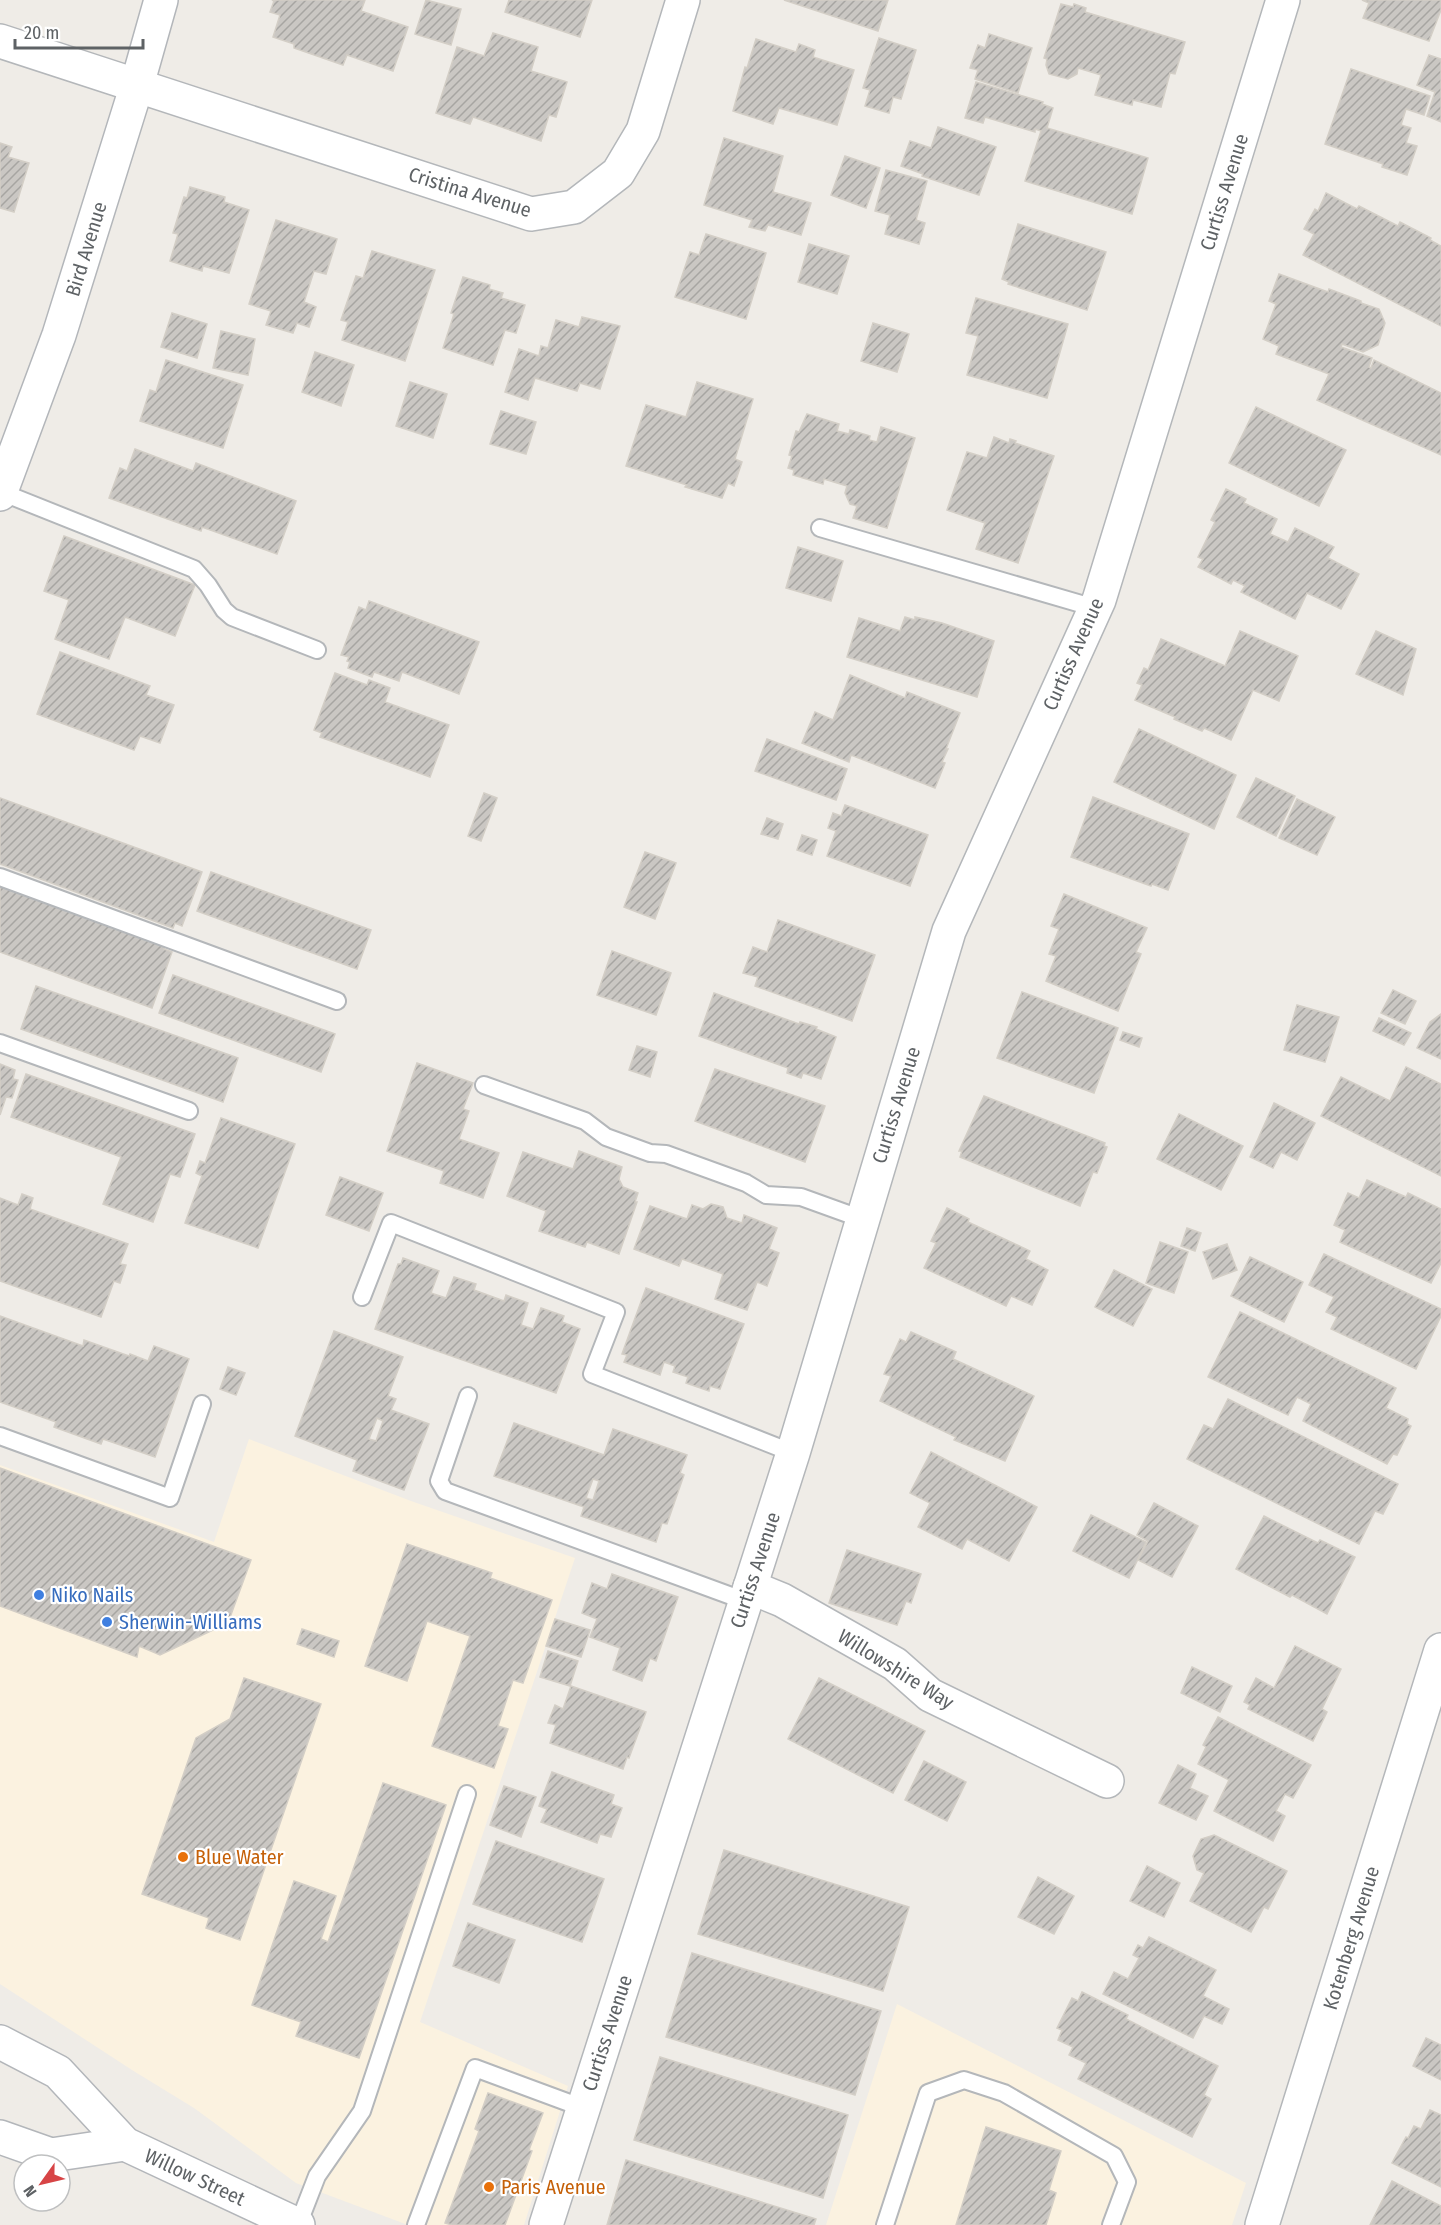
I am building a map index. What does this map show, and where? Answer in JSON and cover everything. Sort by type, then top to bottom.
[{"type":"street","name":"Bird Avenue","points":[[1,493],[59,335],[161,0]]},
{"type":"street","name":"Cristina Avenue","points":[[0,40],[531,214],[574,207],[618,173],[643,131],[683,0]]},
{"type":"street","name":"Curtiss Avenue","points":[[546,2225],[793,1453],[949,931],[1095,608],[1283,0]]},
{"type":"street","name":"Willowshire Way","points":[[748,1594],[782,1600],[895,1664],[930,1695],[1107,1781]]},
{"type":"street","name":"Kotenberg Avenue","points":[[1262,2225],[1441,1650]]},
{"type":"street","name":"Willow Street","points":[[0,2042],[58,2072],[125,2144],[298,2225]]},
{"type":"street","name":"Willow Street","points":[[0,2137],[51,2155],[125,2144]]},
{"type":"lane","points":[[1,493],[194,569],[208,585],[224,610],[232,617],[317,650]]},
{"type":"lane","points":[[820,528],[1095,608]]},
{"type":"lane","points":[[0,877],[337,1001]]},
{"type":"lane","points":[[0,1044],[189,1111]]},
{"type":"lane","points":[[484,1085],[585,1121],[606,1137],[650,1154],[666,1154],[746,1183],[766,1195],[801,1197],[862,1219]]},
{"type":"lane","points":[[362,1297],[391,1223],[616,1312],[592,1374],[793,1453]]},
{"type":"lane","points":[[468,1396],[439,1481],[445,1491],[748,1594]]},
{"type":"lane","points":[[0,1436],[170,1498],[202,1404]]},
{"type":"lane","points":[[298,2225],[317,2176],[362,2111],[467,1794]]},
{"type":"lane","points":[[416,2225],[475,2068],[583,2108]]},
{"type":"lane","points":[[885,2225],[928,2093],[964,2080],[1004,2093],[1114,2156],[1127,2182],[1111,2225]]},
{"type":"shaded area","points":[[249,1439],[411,1501],[575,1558],[420,2022],[568,2086],[524,2225],[408,2225],[296,2183],[194,2108],[0,1984],[0,1465],[214,1542]]},
{"type":"shaded area","points":[[897,2004],[1246,2183],[1232,2225],[826,2225]]},
{"type":"building","points":[[272,0],[365,0],[361,11],[408,27],[393,71],[347,55],[343,65],[294,48],[294,44],[273,37],[280,15],[270,12],[274,1]]},
{"type":"building","points":[[426,0],[461,9],[451,45],[415,34]]},
{"type":"building","points":[[509,0],[592,0],[580,37],[505,12]]},
{"type":"building","points":[[784,0],[888,0],[878,31]]},
{"type":"building","points":[[1362,0],[1441,0],[1441,10],[1429,41],[1363,18],[1369,3]]},
{"type":"building","points":[[1061,4],[1073,7],[1074,4],[1086,8],[1085,12],[1185,42],[1175,74],[1170,73],[1161,107],[1133,100],[1132,105],[1095,95],[1101,75],[1078,68],[1077,74],[1068,79],[1049,74],[1047,59],[1044,58]]},
{"type":"building","points":[[493,33],[538,47],[531,71],[567,82],[556,117],[549,115],[541,141],[473,117],[470,124],[436,113],[457,47],[484,56]]},
{"type":"building","points":[[989,34],[1032,48],[1018,93],[975,79],[978,70],[970,68],[978,45],[985,48]]},
{"type":"building","points":[[879,38],[916,50],[901,99],[893,97],[889,113],[865,106],[870,90],[863,88]]},
{"type":"building","points":[[756,39],[796,52],[799,44],[815,50],[813,57],[854,70],[837,125],[779,108],[773,124],[733,111],[745,67],[747,68]]},
{"type":"building","points":[[1429,55],[1441,59],[1441,122],[1427,116],[1435,92],[1417,85]]},
{"type":"building","points":[[1351,69],[1430,96],[1424,115],[1406,109],[1401,125],[1411,128],[1406,143],[1417,146],[1407,175],[1382,167],[1383,164],[1325,144]]},
{"type":"building","points":[[976,82],[1043,102],[1042,104],[1053,108],[1047,128],[1148,158],[1132,214],[1025,181],[1041,131],[1035,129],[1035,132],[985,117],[983,123],[965,118]]},
{"type":"building","points":[[938,127],[996,147],[979,195],[922,176],[923,174],[901,166],[910,141],[931,148]]},
{"type":"building","points":[[724,138],[783,156],[773,192],[811,203],[801,235],[768,225],[765,231],[749,227],[752,220],[704,205]]},
{"type":"building","points":[[0,143],[12,147],[8,157],[29,163],[14,212],[0,208]]},
{"type":"building","points":[[845,156],[880,168],[866,208],[831,195]]},
{"type":"building","points":[[886,170],[927,181],[916,220],[925,223],[919,244],[885,234],[890,215],[875,211]]},
{"type":"building","points":[[190,187],[225,197],[224,202],[249,210],[229,273],[203,266],[202,271],[170,261],[178,234],[173,233],[184,197],[187,198]]},
{"type":"building","points":[[1326,193],[1357,209],[1359,206],[1398,226],[1400,222],[1431,238],[1430,240],[1441,246],[1441,326],[1303,255],[1314,234],[1304,229],[1315,209],[1318,211]]},
{"type":"building","points":[[276,220],[337,239],[326,274],[314,271],[304,302],[316,307],[309,327],[297,323],[293,333],[266,325],[271,311],[249,304]]},
{"type":"building","points":[[1018,224],[1106,252],[1087,310],[1008,284],[1009,282],[1002,279]]},
{"type":"building","points":[[706,234],[766,253],[746,319],[675,297],[690,252],[699,255]]},
{"type":"building","points":[[809,244],[849,256],[837,294],[798,282]]},
{"type":"building","points":[[372,251],[435,270],[405,361],[342,340],[348,322],[341,320],[356,276],[363,278]]},
{"type":"building","points":[[1279,274],[1328,292],[1329,289],[1379,309],[1385,323],[1378,345],[1363,352],[1342,344],[1341,347],[1372,358],[1369,367],[1371,368],[1374,360],[1441,393],[1441,455],[1317,400],[1329,374],[1276,354],[1279,346],[1263,339],[1276,304],[1269,301]]},
{"type":"building","points":[[463,277],[490,285],[489,289],[503,293],[501,298],[525,305],[516,333],[505,330],[493,365],[443,348]]},
{"type":"building","points":[[976,298],[1068,324],[1047,398],[967,375],[978,336],[966,333]]},
{"type":"building","points":[[172,313],[207,324],[197,358],[161,347]]},
{"type":"building","points":[[582,317],[620,326],[600,389],[580,383],[577,391],[535,378],[528,400],[505,392],[519,349],[539,356],[541,346],[548,348],[556,320],[579,327]]},
{"type":"building","points":[[873,323],[909,334],[897,372],[861,361]]},
{"type":"building","points":[[221,331],[255,339],[248,375],[213,368]]},
{"type":"building","points":[[315,352],[354,365],[341,406],[302,392]]},
{"type":"building","points":[[166,360],[243,385],[223,448],[140,421],[150,390],[156,392]]},
{"type":"building","points":[[410,382],[447,394],[433,438],[396,426]]},
{"type":"building","points":[[697,382],[753,399],[735,459],[742,462],[734,486],[728,483],[722,498],[626,466],[646,405],[686,417]]},
{"type":"building","points":[[1256,407],[1346,450],[1319,506],[1229,463]]},
{"type":"building","points":[[501,411],[536,422],[526,454],[490,444]]},
{"type":"building","points":[[807,414],[839,424],[837,431],[849,434],[850,430],[870,436],[869,440],[877,442],[881,427],[915,438],[887,528],[853,518],[857,506],[850,504],[845,493],[847,486],[824,479],[823,484],[793,475],[794,470],[788,468],[796,431],[799,432]]},
{"type":"building","points":[[994,437],[1009,443],[1010,439],[1016,441],[1015,443],[1054,456],[1018,563],[976,549],[985,523],[947,510],[967,452],[987,458]]},
{"type":"building","points":[[135,449],[193,471],[196,463],[296,501],[277,554],[202,527],[201,531],[109,498],[120,468],[127,471]]},
{"type":"building","points":[[1226,489],[1246,499],[1244,503],[1277,519],[1270,534],[1288,542],[1295,528],[1334,547],[1328,558],[1359,574],[1341,609],[1307,593],[1295,619],[1241,592],[1245,586],[1233,580],[1231,584],[1198,567],[1203,559],[1198,557],[1215,522],[1211,520]]},
{"type":"building","points":[[64,536],[195,585],[175,636],[125,617],[109,659],[55,639],[69,600],[44,591]]},
{"type":"building","points":[[798,547],[843,561],[831,601],[786,588]]},
{"type":"building","points":[[369,601],[479,642],[459,694],[402,672],[399,681],[374,672],[372,677],[348,668],[349,657],[341,655],[359,607],[366,610]]},
{"type":"building","points":[[905,617],[942,623],[994,641],[977,697],[847,657],[859,618],[900,631]]},
{"type":"building","points":[[1240,631],[1298,656],[1279,701],[1253,690],[1231,740],[1204,728],[1202,731],[1135,700],[1142,685],[1137,683],[1144,668],[1148,670],[1161,639],[1225,666]]},
{"type":"building","points":[[1376,631],[1416,649],[1403,695],[1356,674]]},
{"type":"building","points":[[60,652],[150,686],[146,695],[174,705],[160,743],[140,736],[134,750],[37,714]]},
{"type":"building","points":[[335,673],[367,685],[369,680],[390,688],[385,702],[449,725],[430,777],[320,737],[322,733],[314,730]]},
{"type":"building","points":[[850,675],[905,698],[907,692],[960,713],[946,749],[948,749],[942,762],[945,763],[935,788],[851,755],[849,762],[802,743],[815,712],[833,720]]},
{"type":"building","points":[[1139,729],[1236,775],[1214,829],[1114,782]]},
{"type":"building","points":[[767,739],[847,769],[836,800],[755,771]]},
{"type":"building","points":[[1256,778],[1295,796],[1276,836],[1237,817]]},
{"type":"building","points":[[484,793],[497,798],[481,841],[468,836]]},
{"type":"building","points":[[1093,797],[1189,834],[1168,890],[1071,857]]},
{"type":"building","points":[[0,798],[202,872],[182,926],[175,923],[173,928],[0,864]]},
{"type":"building","points":[[1297,799],[1335,817],[1317,855],[1279,838]]},
{"type":"building","points":[[845,805],[928,835],[910,886],[827,856],[836,831],[828,828],[833,813],[841,816]]},
{"type":"building","points":[[767,818],[783,824],[778,839],[761,834]]},
{"type":"building","points":[[802,835],[817,840],[812,855],[797,850]]},
{"type":"building","points":[[645,852],[676,863],[655,919],[624,907]]},
{"type":"building","points":[[211,872],[371,930],[357,969],[197,911]]},
{"type":"building","points":[[0,884],[166,944],[164,949],[172,952],[152,1008],[0,952]]},
{"type":"building","points":[[1064,894],[1147,928],[1136,952],[1141,954],[1118,1011],[1046,981],[1056,956],[1049,954],[1059,929],[1051,926]]},
{"type":"building","points":[[778,920],[875,955],[852,1021],[755,986],[758,977],[743,973],[753,947],[767,952]]},
{"type":"building","points":[[612,951],[671,973],[656,1015],[597,995]]},
{"type":"building","points":[[173,975],[335,1034],[321,1072],[159,1013]]},
{"type":"building","points":[[36,986],[238,1058],[223,1102],[21,1029]]},
{"type":"building","points":[[1393,990],[1416,1001],[1405,1024],[1381,1013]]},
{"type":"building","points":[[1022,992],[1118,1028],[1094,1093],[997,1058]]},
{"type":"building","points":[[714,993],[799,1024],[800,1022],[817,1027],[816,1029],[836,1037],[821,1079],[803,1073],[801,1078],[787,1073],[788,1068],[699,1036]]},
{"type":"building","points":[[1297,1005],[1339,1017],[1325,1062],[1284,1050]]},
{"type":"building","points":[[1441,1014],[1441,1059],[1417,1048],[1430,1022]]},
{"type":"building","points":[[1379,1018],[1411,1033],[1404,1045],[1373,1031]]},
{"type":"building","points":[[1123,1032],[1142,1038],[1139,1047],[1120,1040]]},
{"type":"building","points":[[637,1046],[657,1052],[650,1077],[629,1070]]},
{"type":"building","points":[[417,1063],[473,1083],[463,1109],[469,1111],[459,1139],[499,1153],[483,1198],[440,1183],[444,1171],[387,1151]]},
{"type":"building","points":[[0,1064],[15,1070],[13,1079],[18,1080],[12,1098],[6,1097],[0,1115]]},
{"type":"building","points":[[1406,1067],[1441,1084],[1441,1176],[1321,1116],[1341,1077],[1390,1101]]},
{"type":"building","points":[[715,1069],[825,1106],[805,1162],[695,1121]]},
{"type":"building","points":[[26,1074],[195,1134],[180,1177],[170,1174],[153,1222],[103,1204],[121,1157],[11,1117]]},
{"type":"building","points":[[984,1096],[1105,1143],[1104,1146],[1107,1147],[1097,1173],[1093,1172],[1080,1206],[960,1157],[962,1151],[959,1151]]},
{"type":"building","points":[[1274,1103],[1315,1123],[1297,1160],[1281,1152],[1273,1168],[1250,1157]]},
{"type":"building","points":[[1179,1114],[1243,1146],[1221,1190],[1157,1159]]},
{"type":"building","points":[[221,1118],[295,1144],[258,1248],[185,1223],[202,1176],[196,1173],[200,1161],[205,1163]]},
{"type":"building","points":[[579,1151],[622,1167],[619,1179],[623,1187],[638,1193],[619,1254],[587,1242],[585,1247],[539,1231],[546,1211],[507,1196],[523,1152],[573,1169]]},
{"type":"building","points":[[340,1177],[383,1193],[369,1231],[326,1215]]},
{"type":"building","points":[[1367,1180],[1406,1197],[1408,1193],[1441,1209],[1441,1263],[1431,1283],[1340,1242],[1345,1230],[1334,1225],[1348,1193],[1359,1198]]},
{"type":"building","points":[[22,1194],[33,1198],[30,1209],[128,1244],[120,1264],[126,1265],[120,1283],[114,1281],[101,1317],[0,1281],[0,1198],[18,1205]]},
{"type":"building","points":[[711,1204],[723,1207],[727,1218],[742,1223],[744,1215],[777,1228],[769,1249],[779,1253],[767,1286],[757,1282],[747,1310],[715,1299],[723,1274],[682,1259],[679,1266],[634,1249],[650,1206],[687,1219],[692,1205],[703,1209]]},
{"type":"building","points":[[947,1208],[969,1219],[968,1222],[1030,1251],[1026,1259],[1048,1270],[1032,1305],[1011,1296],[1006,1306],[924,1268],[936,1243],[931,1241]]},
{"type":"building","points":[[1187,1228],[1201,1233],[1195,1251],[1181,1246]]},
{"type":"building","points":[[1160,1242],[1188,1252],[1174,1293],[1146,1283]]},
{"type":"building","points":[[1227,1244],[1237,1270],[1213,1279],[1203,1252]]},
{"type":"building","points":[[1324,1254],[1441,1309],[1441,1316],[1416,1369],[1331,1329],[1337,1317],[1326,1312],[1334,1297],[1309,1285]]},
{"type":"building","points":[[1250,1257],[1303,1282],[1284,1322],[1231,1296]]},
{"type":"building","points":[[403,1258],[439,1271],[431,1293],[446,1298],[454,1277],[476,1284],[474,1290],[504,1301],[506,1295],[528,1303],[521,1325],[533,1329],[541,1308],[564,1316],[562,1322],[580,1329],[556,1393],[375,1329],[398,1264],[401,1264]]},
{"type":"building","points":[[1114,1270],[1152,1289],[1133,1326],[1095,1307]]},
{"type":"building","points":[[646,1288],[744,1324],[720,1389],[710,1386],[709,1391],[686,1383],[688,1377],[673,1372],[675,1366],[664,1362],[660,1375],[624,1362],[627,1355],[622,1354]]},
{"type":"building","points":[[1240,1312],[1396,1388],[1386,1408],[1408,1419],[1407,1424],[1411,1426],[1397,1455],[1393,1454],[1387,1464],[1303,1421],[1311,1404],[1297,1397],[1288,1415],[1208,1377]]},
{"type":"building","points":[[0,1316],[83,1346],[84,1340],[148,1361],[154,1346],[189,1359],[155,1457],[103,1439],[101,1444],[54,1427],[56,1422],[0,1402]]},
{"type":"building","points":[[334,1331],[403,1357],[388,1396],[396,1399],[391,1410],[429,1424],[404,1490],[353,1471],[357,1460],[295,1436]],"holes":[[[377,1418],[383,1421],[376,1441],[369,1439]]]},
{"type":"building","points":[[911,1332],[956,1352],[953,1359],[1034,1396],[1005,1461],[954,1440],[956,1437],[880,1401],[891,1376],[884,1374],[900,1339],[906,1342]]},
{"type":"building","points":[[228,1367],[245,1373],[236,1395],[220,1389]]},
{"type":"building","points":[[1228,1399],[1398,1484],[1383,1514],[1375,1511],[1359,1544],[1187,1459],[1204,1425],[1213,1429]]},
{"type":"building","points":[[514,1423],[604,1455],[613,1429],[687,1455],[680,1473],[684,1475],[667,1524],[662,1523],[656,1542],[581,1516],[584,1507],[494,1476]],"holes":[[[593,1479],[599,1481],[593,1500],[586,1498]]]},
{"type":"building","points":[[931,1452],[1037,1507],[1009,1561],[967,1539],[962,1549],[918,1527],[930,1503],[910,1493]]},
{"type":"building","points":[[0,1468],[251,1560],[228,1623],[160,1655],[139,1646],[137,1657],[0,1606]]},
{"type":"building","points":[[1154,1503],[1198,1526],[1172,1577],[1138,1560],[1148,1541],[1137,1535]]},
{"type":"building","points":[[1091,1515],[1146,1542],[1129,1578],[1073,1551]]},
{"type":"building","points":[[1264,1516],[1318,1543],[1320,1540],[1355,1557],[1327,1614],[1236,1569]]},
{"type":"building","points":[[407,1544],[492,1573],[490,1578],[552,1600],[523,1683],[513,1680],[498,1726],[508,1729],[494,1768],[432,1746],[470,1636],[427,1621],[407,1681],[365,1666]]},
{"type":"building","points":[[847,1550],[921,1574],[911,1603],[906,1601],[897,1625],[829,1603]]},
{"type":"building","points":[[612,1574],[678,1597],[656,1661],[650,1658],[642,1681],[613,1670],[620,1648],[590,1637],[597,1619],[582,1613],[592,1583],[607,1589]]},
{"type":"building","points":[[555,1619],[590,1630],[581,1657],[546,1646]]},
{"type":"building","points":[[302,1629],[339,1641],[334,1657],[297,1644]]},
{"type":"building","points":[[1295,1646],[1341,1669],[1322,1709],[1327,1712],[1313,1741],[1248,1709],[1250,1705],[1244,1702],[1256,1678],[1274,1688]]},
{"type":"building","points":[[548,1651],[578,1661],[570,1686],[540,1677]]},
{"type":"building","points":[[1192,1667],[1232,1686],[1220,1712],[1181,1693]]},
{"type":"building","points":[[244,1678],[321,1704],[240,1940],[206,1928],[209,1918],[142,1894],[196,1738],[230,1719]]},
{"type":"building","points":[[819,1678],[925,1731],[893,1793],[788,1739]]},
{"type":"building","points":[[571,1686],[646,1712],[623,1769],[550,1743],[556,1725],[548,1723],[555,1705],[563,1709]]},
{"type":"building","points":[[1218,1717],[1311,1765],[1293,1798],[1285,1794],[1276,1811],[1285,1816],[1273,1841],[1214,1811],[1229,1780],[1198,1764],[1206,1747],[1203,1745]]},
{"type":"building","points":[[924,1761],[966,1782],[947,1821],[905,1800]]},
{"type":"building","points":[[1178,1765],[1196,1774],[1190,1788],[1208,1796],[1196,1820],[1159,1803]]},
{"type":"building","points":[[552,1772],[614,1795],[611,1804],[622,1808],[611,1837],[600,1834],[597,1843],[541,1822],[547,1809],[539,1806]]},
{"type":"building","points":[[383,1783],[446,1805],[359,2058],[296,2036],[301,2022],[252,2005],[294,1881],[336,1896],[321,1939],[328,1942]]},
{"type":"building","points":[[504,1786],[536,1797],[521,1837],[490,1825]]},
{"type":"building","points":[[1214,1835],[1287,1871],[1268,1909],[1264,1907],[1251,1932],[1190,1901],[1204,1873],[1197,1870],[1193,1856],[1201,1839]]},
{"type":"building","points":[[496,1841],[604,1879],[582,1942],[473,1904]]},
{"type":"building","points":[[724,1850],[909,1907],[883,1991],[698,1934]]},
{"type":"building","points":[[1147,1866],[1180,1883],[1164,1917],[1130,1901]]},
{"type":"building","points":[[1038,1877],[1074,1896],[1054,1934],[1018,1917]]},
{"type":"building","points":[[468,1923],[515,1940],[499,1983],[453,1966]]},
{"type":"building","points":[[1149,1937],[1216,1970],[1203,1996],[1229,2009],[1222,2024],[1204,2016],[1193,2038],[1103,1994],[1114,1972],[1128,1979],[1139,1958],[1133,1955],[1138,1945],[1143,1948]]},
{"type":"building","points":[[692,1953],[881,2011],[855,2095],[666,2037]]},
{"type":"building","points":[[1082,1992],[1128,2015],[1126,2019],[1218,2066],[1204,2095],[1211,2099],[1192,2137],[1078,2079],[1086,2063],[1069,2055],[1073,2047],[1058,2040],[1062,2030],[1057,2028],[1072,1998],[1078,2001]]},
{"type":"building","points":[[1426,2038],[1441,2045],[1441,2080],[1413,2066]]},
{"type":"building","points":[[660,2057],[848,2115],[823,2198],[634,2140]]},
{"type":"building","name":"Paris Avenue","points":[[488,2093],[543,2113],[529,2150],[532,2151],[505,2225],[445,2223],[479,2131],[475,2129]]},
{"type":"building","points":[[1430,2110],[1441,2115],[1441,2187],[1392,2163],[1406,2137],[1408,2138],[1414,2126],[1421,2129]]},
{"type":"building","points":[[986,2127],[1061,2151],[1049,2190],[1056,2193],[1046,2225],[956,2225]]},
{"type":"building","points":[[626,2160],[816,2219],[814,2225],[607,2225]]},
{"type":"building","points":[[1392,2181],[1441,2206],[1441,2225],[1370,2225]]},
{"type":"place","name":"Niko Nails","points":[[39,1595]]},
{"type":"place","name":"Sherwin-Williams","points":[[107,1622]]},
{"type":"place","name":"Blue Water","points":[[183,1857]]},
{"type":"place","name":"Paris Avenue","points":[[489,2187]]}]
